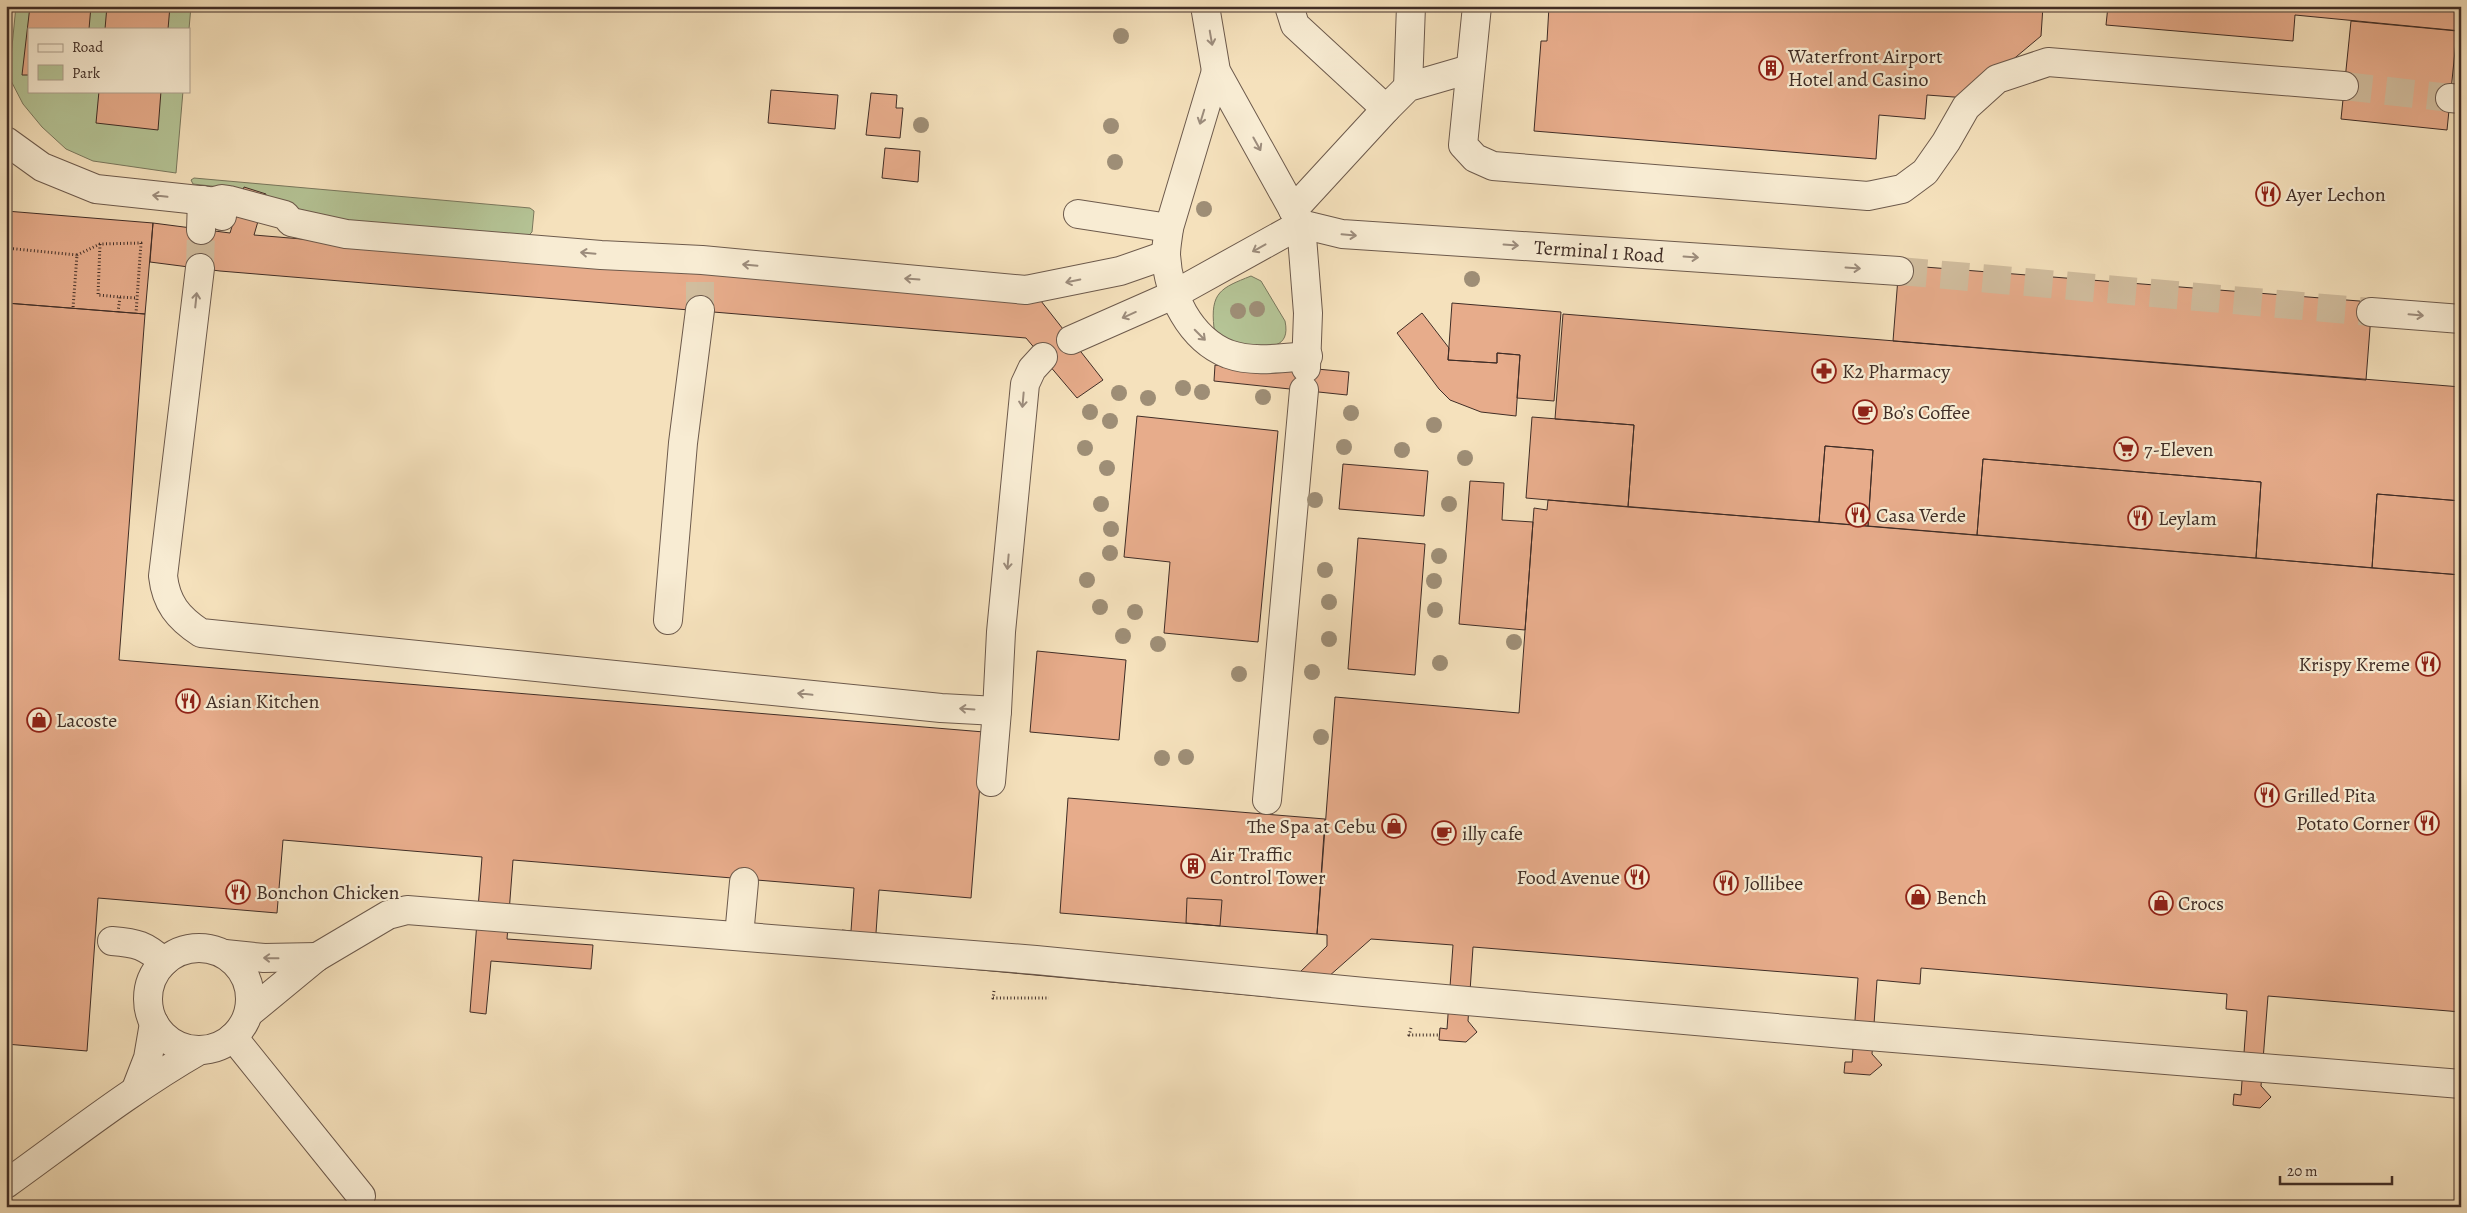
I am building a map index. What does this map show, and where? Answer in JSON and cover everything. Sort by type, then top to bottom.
[{"type":"street","points":[[1205,6],[1216,71],[1297,217],[1306,371],[1267,800]]},
{"type":"street","points":[[1288,6],[1295,25],[1386,109]]},
{"type":"street","points":[[1408,87],[1411,6]]},
{"type":"street","points":[[1477,6],[1463,145],[1475,158],[1493,166],[1868,196],[1902,189],[1925,172],[1946,142],[1966,107],[1997,79],[2048,62],[2344,86]]},
{"type":"street","points":[[1071,340],[1173,295],[1297,217],[1386,109],[1408,87],[1470,69]]},
{"type":"street","points":[[1216,71],[1168,228],[1166,255],[1173,295],[1200,337],[1228,354],[1306,371]]},
{"type":"street","points":[[6,141],[42,167],[96,189],[207,201],[229,200],[285,215],[291,222],[346,234],[601,255],[701,267],[1026,290],[1120,271],[1166,255]]},
{"type":"street","points":[[200,230],[207,201]]},
{"type":"street","points":[[1078,214],[1168,228]]},
{"type":"street","name":"Terminal 1 Road","points":[[1297,217],[1342,234],[1899,271]]},
{"type":"street","points":[[200,268],[163,576],[165,591],[172,609],[185,623],[201,633],[941,708],[997,712]]},
{"type":"street","points":[[668,620],[683,443],[700,310]]},
{"type":"street","points":[[2371,312],[2461,319]]},
{"type":"street","points":[[990,782],[997,712],[1001,632],[1025,384],[1032,369],[1043,357]]},
{"type":"street","points":[[739,936],[744,882]]},
{"type":"street","points":[[249,1013],[318,957],[388,915],[407,910],[1036,960],[1364,992],[1844,1034],[2461,1084]]},
{"type":"street","points":[[112,941],[133,942],[147,947],[164,962]]},
{"type":"street","points":[[225,954],[241,970],[250,991],[249,1013],[243,1026],[233,1037],[218,1047],[200,1050],[186,1048],[174,1043],[162,1034],[154,1023],[149,1007],[149,991],[154,975],[164,962],[177,953],[193,948],[210,948],[225,954],[264,958],[318,957]]},
{"type":"street","points":[[136,1089],[148,1058],[154,1023]]},
{"type":"street","points":[[233,1037],[361,1196]]},
{"type":"street","points":[[6,1184],[136,1089],[164,1070],[200,1050]]},
{"type":"path","points":[[6,248],[77,255],[100,244],[141,243],[136,313]]},
{"type":"path","points":[[100,244],[98,295],[137,298]]},
{"type":"path","points":[[73,308],[77,255]]},
{"type":"path","points":[[118,312],[120,297]]},
{"type":"green space","points":[[16,6],[191,6],[189,28],[28,28],[28,92],[183,92],[176,173],[93,161],[66,149],[42,127],[23,104],[9,77]]},
{"type":"green space","points":[[194,178],[530,208],[534,211],[532,232],[528,236],[338,220],[220,187],[193,184],[191,180]]},
{"type":"green space","points":[[1251,276],[1261,281],[1285,321],[1285,337],[1276,345],[1256,346],[1234,343],[1222,337],[1214,328],[1214,306],[1220,293],[1232,284]]},
{"type":"building","points":[[30,6],[91,6],[89,28],[28,28],[28,75],[22,75]]},
{"type":"building","points":[[107,6],[170,6],[168,28],[105,28]]},
{"type":"building","name":"Waterfront Airport Hotel and Casino","points":[[1549,6],[2043,6],[2041,36],[1967,98],[1927,95],[1925,119],[1879,115],[1876,159],[1534,131],[1541,41],[1547,41]]},
{"type":"building","points":[[2108,6],[2461,6],[2461,31],[2295,15],[2293,41],[2106,25]]},
{"type":"building","points":[[2351,21],[2457,31],[2447,130],[2341,119]]},
{"type":"building","points":[[771,90],[838,95],[835,129],[768,123]]},
{"type":"building","points":[[99,92],[161,92],[158,130],[96,123]]},
{"type":"building","points":[[871,93],[897,95],[896,108],[903,108],[900,138],[866,135]]},
{"type":"building","points":[[885,148],[920,151],[918,182],[882,178]]},
{"type":"building","points":[[244,187],[266,194],[254,235],[1041,301],[1103,380],[1077,398],[1026,338],[220,271],[150,262],[153,223],[230,233]]},
{"type":"building","points":[[6,211],[153,223],[145,314],[6,303]]},
{"type":"building","points":[[1899,265],[2372,302],[2366,380],[1893,341]]},
{"type":"building","points":[[6,303],[145,314],[119,660],[984,732],[971,898],[879,890],[876,933],[1092,953],[1089,980],[840,957],[842,930],[851,931],[854,888],[513,860],[507,939],[593,945],[591,969],[491,961],[486,1014],[470,1012],[482,857],[283,840],[277,913],[98,898],[87,1051],[6,1044]]},
{"type":"building","points":[[1452,303],[1561,312],[1554,401],[1517,398],[1520,355],[1497,353],[1497,363],[1448,360]]},
{"type":"building","points":[[1422,313],[1449,348],[1448,360],[1497,363],[1497,353],[1520,355],[1516,416],[1481,412],[1450,400],[1439,389],[1397,333]]},
{"type":"building","points":[[1563,314],[2461,387],[2461,501],[2377,494],[2372,568],[2256,558],[2261,482],[1983,459],[1977,535],[1868,526],[1873,450],[1825,446],[1819,522],[1628,507],[1634,425],[1555,419]]},
{"type":"building","points":[[1215,365],[1274,372],[1274,365],[1349,372],[1347,395],[1214,381]]},
{"type":"building","points":[[1137,416],[1278,431],[1258,642],[1164,633],[1170,562],[1124,557]]},
{"type":"building","points":[[1532,417],[1634,425],[1628,507],[1526,498]]},
{"type":"building","points":[[1825,446],[1873,450],[1868,526],[1819,522]]},
{"type":"building","points":[[1983,459],[2261,482],[2256,558],[1977,535]]},
{"type":"building","points":[[1343,464],[1428,471],[1424,516],[1339,509]]},
{"type":"building","points":[[1470,481],[1504,483],[1502,520],[1533,522],[1525,630],[1459,624]]},
{"type":"building","points":[[2377,494],[2461,501],[2461,575],[2372,568]]},
{"type":"building","points":[[1548,500],[2461,575],[2461,1012],[2268,996],[2261,1086],[2271,1097],[2260,1108],[2233,1105],[2234,1094],[2241,1095],[2247,1011],[2226,1009],[2227,994],[1921,968],[1920,984],[1877,980],[1872,1054],[1882,1065],[1870,1075],[1844,1073],[1845,1062],[1852,1062],[1858,978],[1473,947],[1468,1021],[1477,1032],[1466,1042],[1439,1040],[1440,1028],[1447,1029],[1453,945],[1371,939],[1302,1000],[1089,980],[1092,953],[1299,973],[1327,946],[1327,935],[1317,934],[1335,697],[1519,713],[1534,508],[1547,510]]},
{"type":"building","points":[[1358,538],[1425,544],[1415,675],[1348,669]]},
{"type":"building","points":[[1037,651],[1126,660],[1119,740],[1030,732]]},
{"type":"building","name":"Air Traffic Control Tower","points":[[1068,798],[1325,819],[1317,934],[1060,913]]},
{"type":"building","points":[[1187,898],[1222,900],[1220,926],[1186,923]]},
{"type":"tunnel","points":[[2344,86],[2450,98]]},
{"type":"tunnel","points":[[200,268],[201,230]]},
{"type":"tunnel","points":[[1899,271],[2371,312]]},
{"type":"tunnel","points":[[700,273],[700,310]]},
{"type":"place","name":"Waterfront Airport Hotel and Casino","points":[[1771,68]]},
{"type":"place","name":"Ayer Lechon","points":[[2268,194]]},
{"type":"place","name":"K2 Pharmacy","points":[[1824,371]]},
{"type":"place","name":"Bo’s Coffee","points":[[1865,412]]},
{"type":"place","name":"7-Eleven","points":[[2126,449]]},
{"type":"place","name":"Casa Verde","points":[[1858,515]]},
{"type":"place","name":"Leylam","points":[[2140,518]]},
{"type":"place","name":"Krispy Kreme","points":[[2428,664]]},
{"type":"place","name":"Asian Kitchen","points":[[188,701]]},
{"type":"place","name":"Lacoste","points":[[39,720]]},
{"type":"place","name":"Grilled Pita","points":[[2267,795]]},
{"type":"place","name":"Potato Corner","points":[[2427,823]]},
{"type":"place","name":"The Spa at Cebu","points":[[1394,826]]},
{"type":"place","name":"illy cafe","points":[[1444,833]]},
{"type":"place","name":"Air Traffic Control Tower","points":[[1193,866]]},
{"type":"place","name":"Food Avenue","points":[[1637,877]]},
{"type":"place","name":"Jollibee","points":[[1726,883]]},
{"type":"place","name":"Bonchon Chicken","points":[[238,892]]},
{"type":"place","name":"Bench","points":[[1918,897]]},
{"type":"place","name":"Crocs","points":[[2161,903]]}]
